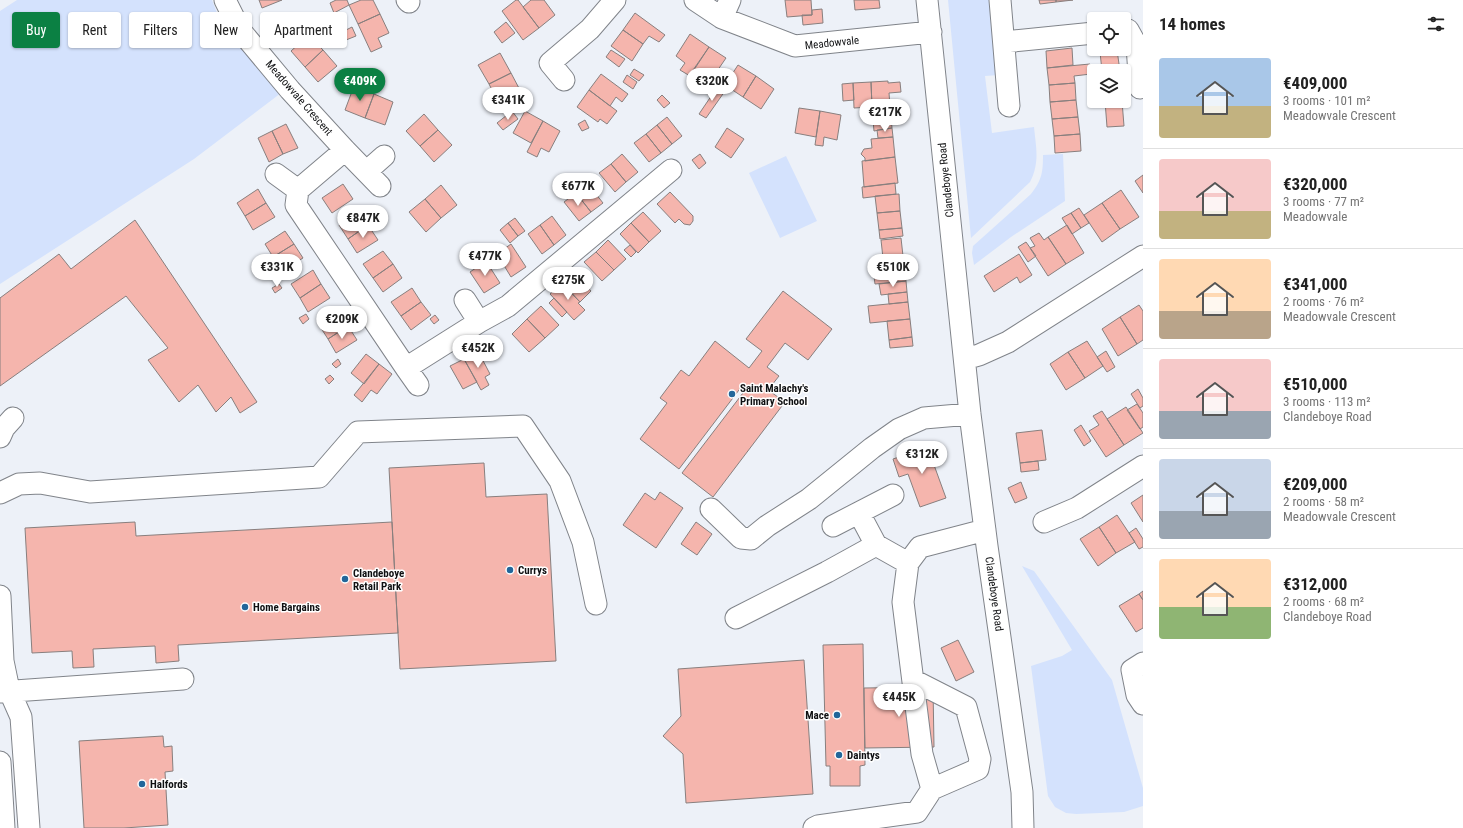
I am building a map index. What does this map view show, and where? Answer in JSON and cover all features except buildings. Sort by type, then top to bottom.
[{"type":"street","name":"Meadowvale Crescent","points":[[225,0],[240,30],[290,90],[373,178],[384,156]]},
{"type":"street","points":[[564,80],[550,63],[590,29],[615,0]]},
{"type":"street","name":"Meadowvale","points":[[695,0],[726,9],[795,46],[931,32]]},
{"type":"street","name":"Clandeboye Road","points":[[927,0],[970,414],[1022,792],[1023,828]]},
{"type":"street","points":[[1000,0],[1009,106]]},
{"type":"street","points":[[1004,42],[1087,34]]},
{"type":"street","points":[[1131,35],[1137,46],[1140,88]]},
{"type":"street","points":[[345,150],[298,190],[296,205],[418,385]]},
{"type":"street","points":[[406,368],[479,322],[508,306],[671,170]]},
{"type":"street","points":[[276,174],[298,190]]},
{"type":"street","points":[[964,359],[979,355],[1008,342],[1143,256]]},
{"type":"street","points":[[465,300],[479,322]]},
{"type":"street","points":[[711,509],[741,538],[751,539],[808,499],[872,448],[899,429],[924,418],[970,414]]},
{"type":"street","points":[[0,437],[4,428],[13,418]]},
{"type":"street","points":[[0,493],[19,484],[40,483],[90,492],[319,477],[358,432],[523,426],[560,480],[584,542],[596,604]]},
{"type":"street","points":[[1044,522],[1077,508],[1143,466]]},
{"type":"street","points":[[833,526],[893,495]]},
{"type":"street","points":[[859,513],[876,545],[908,563]]},
{"type":"street","points":[[932,789],[922,754],[903,602],[908,563],[920,547],[985,530]]},
{"type":"street","points":[[736,618],[827,572],[876,545]]},
{"type":"street","points":[[0,596],[4,691],[0,710]]},
{"type":"street","points":[[1137,667],[1137,695],[1143,704]]},
{"type":"street","points":[[4,691],[183,679]]},
{"type":"street","points":[[814,828],[818,826],[917,812],[932,789],[978,769],[980,759],[966,707],[913,680]]},
{"type":"street","points":[[4,691],[21,717],[30,826]]},
{"type":"street","points":[[0,762],[4,828]]},
{"type":"shaded area","points":[[17,0],[212,0],[217,12],[200,12],[200,48],[245,48],[281,93],[194,159],[0,284],[0,11]]},
{"type":"shaded area","points":[[948,0],[991,0],[999,75],[985,76],[992,133],[1034,127],[1036,142],[1035,168],[1030,182],[971,238]]},
{"type":"shaded area","points":[[1063,154],[1065,201],[1011,237],[974,265],[972,253],[973,246],[1035,189],[1041,176],[1043,155]]},
{"type":"shaded area","points":[[786,156],[817,221],[780,238],[749,173]]},
{"type":"shaded area","points":[[1022,566],[1034,571],[1112,680],[1143,788],[1143,806],[1124,812],[1066,813],[1055,807],[1048,796],[1031,666],[1062,656],[1072,650]]},
{"type":"place","name":"Saint Malachy's Primary School","points":[[732,394]]},
{"type":"place","name":"Currys","points":[[510,570]]},
{"type":"place","name":"Clandeboye Retail Park","points":[[345,579]]},
{"type":"place","name":"Home Bargains","points":[[245,607]]},
{"type":"place","name":"Mace","points":[[837,715]]},
{"type":"place","name":"Daintys","points":[[839,755]]},
{"type":"place","name":"Halfords","points":[[142,784]]}]
